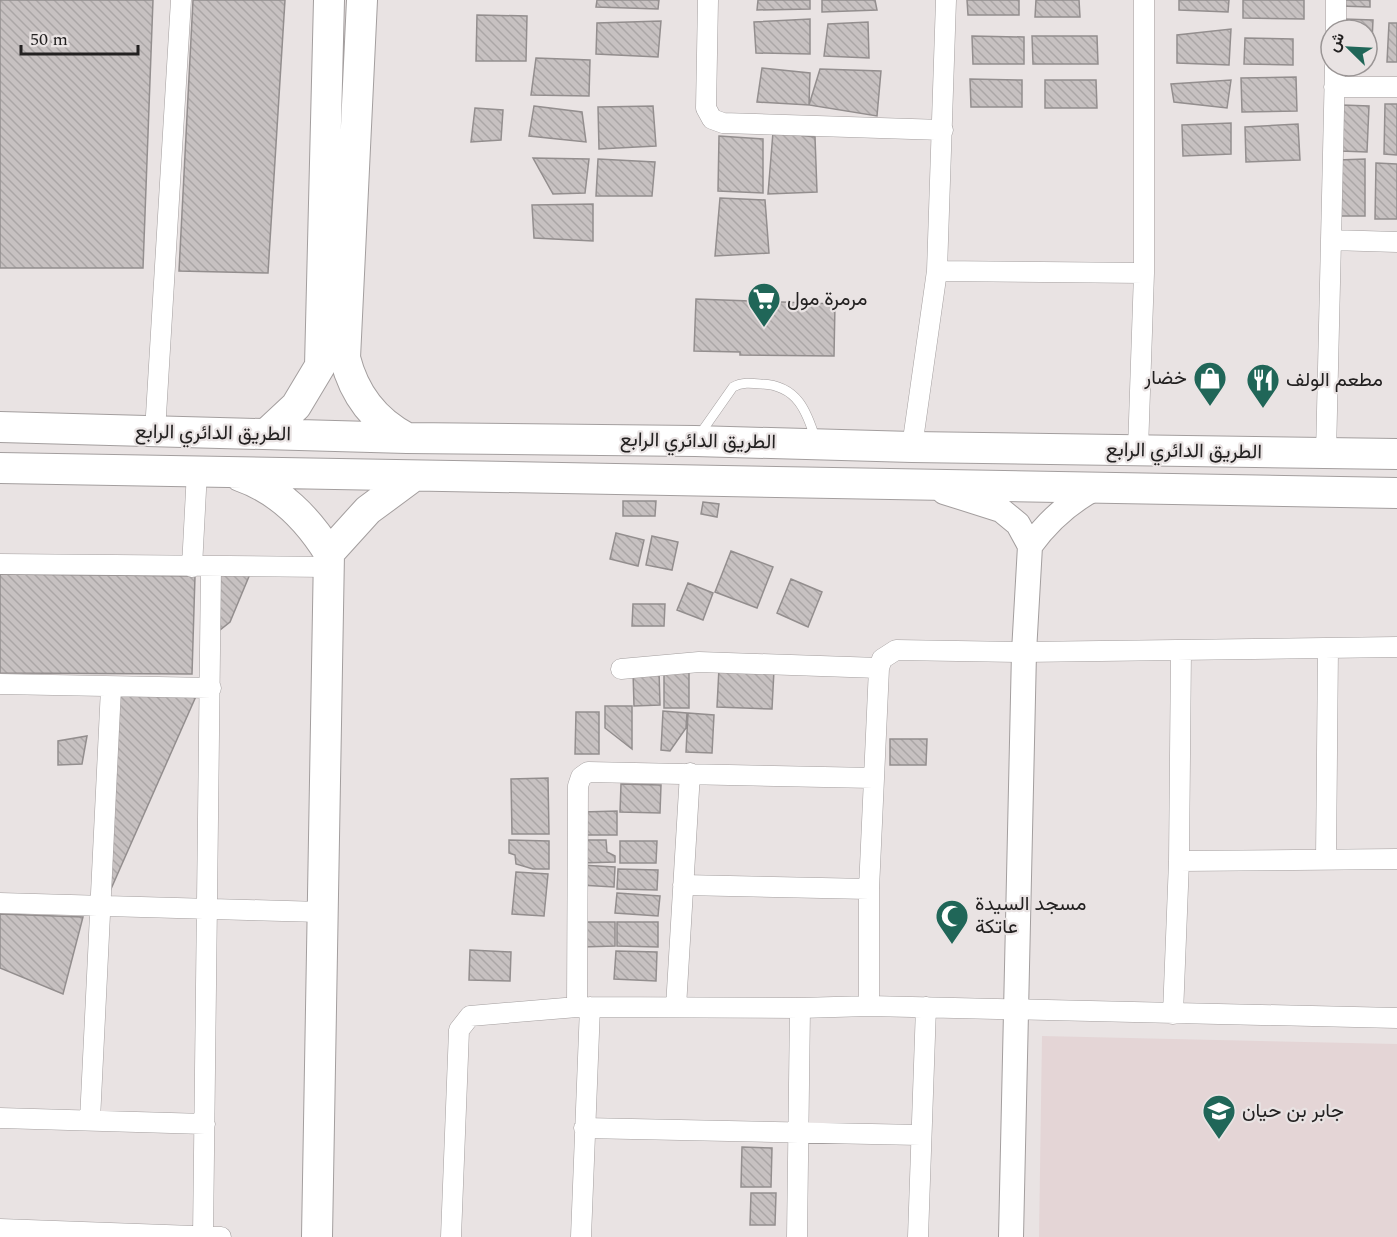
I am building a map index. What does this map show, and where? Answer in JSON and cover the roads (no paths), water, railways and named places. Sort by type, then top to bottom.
[{"type":"main road","points":[[266,434],[296,406],[320,366],[329,0]]},
{"type":"main road","points":[[362,0],[345,358],[352,383],[366,406],[384,424],[407,438]]},
{"type":"main road","name":"الطريق الدائري الرابع","points":[[0,427],[407,438],[1397,454]]},
{"type":"main road","points":[[1108,490],[1128,470],[1129,450]]},
{"type":"main road","points":[[1211,491],[1203,472],[1206,461],[1213,451]]},
{"type":"main road","name":"الطريق الدائري الرابع","points":[[0,468],[1108,490],[1397,493]]},
{"type":"main road","points":[[226,471],[248,479],[286,501],[303,517],[329,560],[317,1237]]},
{"type":"main road","points":[[329,560],[368,510],[414,476]]},
{"type":"street","points":[[155,432],[181,0]]},
{"type":"street","points":[[708,0],[706,108],[712,119],[723,123],[943,130]]},
{"type":"street","points":[[912,447],[937,271],[946,0]]},
{"type":"street","points":[[1129,450],[1144,273],[1144,0]]},
{"type":"street","points":[[1336,0],[1336,18]]},
{"type":"street","points":[[1326,454],[1334,78]]},
{"type":"street","points":[[1334,87],[1397,87]]},
{"type":"street","points":[[1331,240],[1397,242]]},
{"type":"street","points":[[937,271],[1144,273]]},
{"type":"street","points":[[197,471],[212,688],[203,1237]]},
{"type":"street","points":[[923,486],[1000,510],[1018,525],[1030,546],[1024,652],[1011,1237]]},
{"type":"street","points":[[1030,546],[1052,519],[1108,490]]},
{"type":"street","points":[[0,564],[202,567],[329,560]]},
{"type":"street","points":[[869,1006],[869,889],[873,778],[879,668],[882,659],[896,650],[1024,652],[1397,646]]},
{"type":"street","points":[[1326,859],[1328,648]]},
{"type":"street","points":[[1173,1014],[1179,861],[1180,650]]},
{"type":"street","points":[[621,669],[699,662],[879,668]]},
{"type":"street","points":[[0,684],[111,688],[212,688]]},
{"type":"street","points":[[90,1120],[111,688]]},
{"type":"street","points":[[581,1237],[584,1128],[578,786],[581,777],[588,772],[873,778]]},
{"type":"street","points":[[676,1006],[690,773]]},
{"type":"street","points":[[1179,861],[1397,859]]},
{"type":"street","points":[[683,885],[869,889]]},
{"type":"street","points":[[0,903],[321,912]]},
{"type":"street","points":[[451,1237],[459,1030],[470,1016],[583,1007],[869,1006],[1397,1018]]},
{"type":"street","points":[[918,1237],[926,1007]]},
{"type":"street","points":[[797,1237],[800,1008]]},
{"type":"street","points":[[0,1118],[205,1124]]},
{"type":"street","points":[[584,1128],[920,1135]]},
{"type":"street","points":[[0,1229],[221,1237]]},
{"type":"lane","points":[[695,441],[733,387],[740,383],[772,384],[794,394],[801,401],[809,418],[816,444]]},
{"type":"place","name":"مرمرة مول","points":[[764,328]]},
{"type":"place","name":"خضار","points":[[1210,407]]},
{"type":"place","name":"مطعم الولف","points":[[1263,409]]},
{"type":"place","name":"مسجد السيدة عاتكة","points":[[952,945]]},
{"type":"place","name":"جابر بن حيان","points":[[1219,1140]]}]
